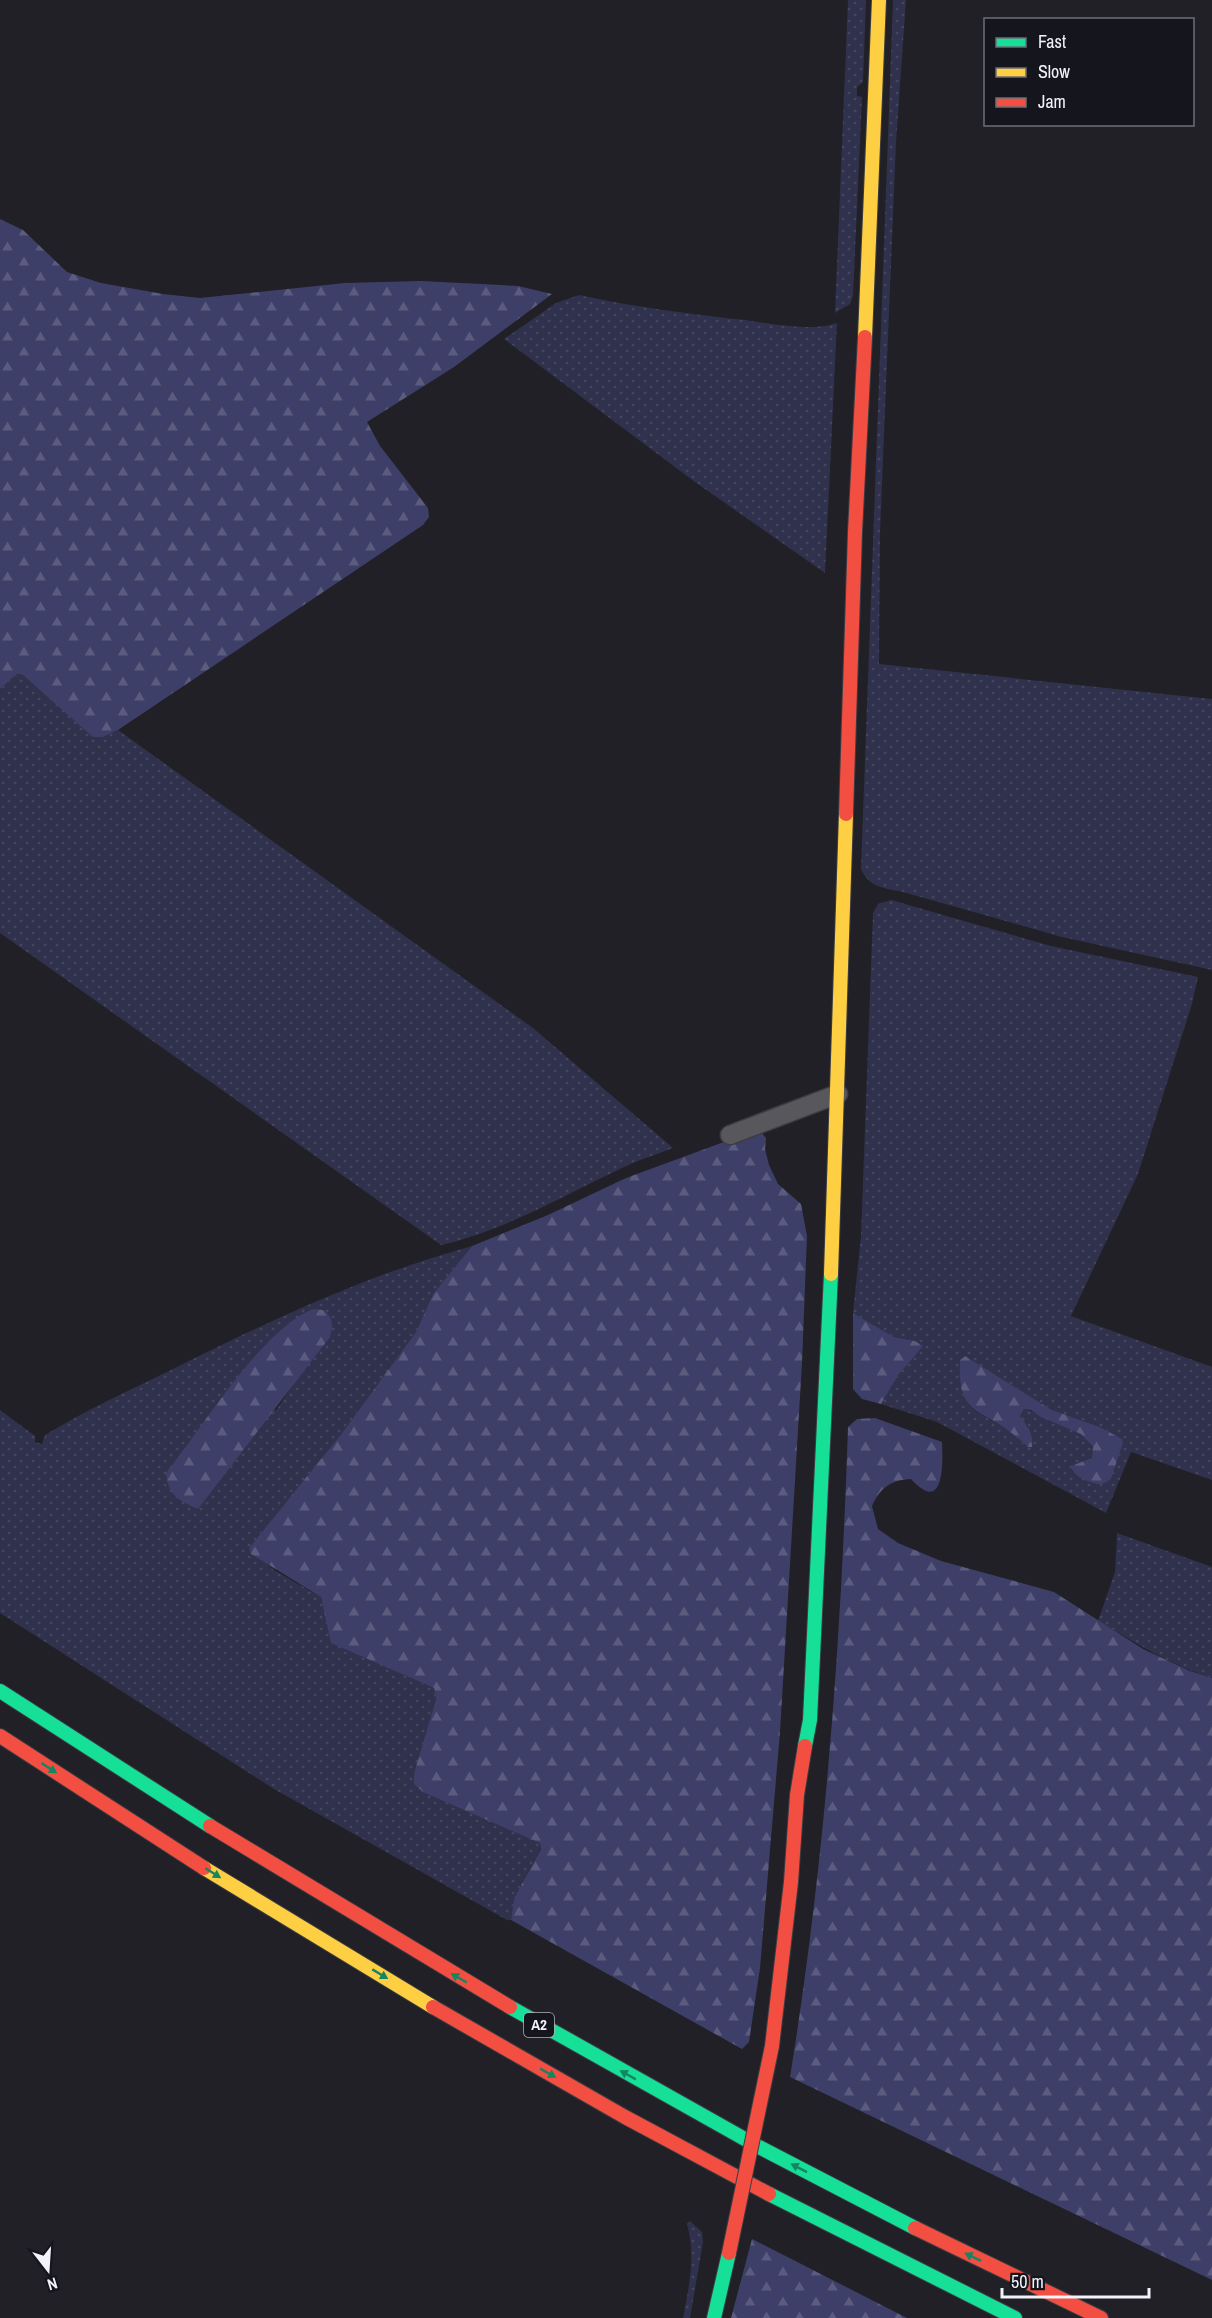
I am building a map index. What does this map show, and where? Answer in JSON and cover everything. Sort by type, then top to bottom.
[{"type":"main road","points":[[714,2318],[772,2046],[791,1882],[797,1795],[810,1720],[827,1399],[854,555],[870,248],[879,0]]},
{"type":"main road","name":"A2","points":[[0,1691],[259,1857],[558,2036],[761,2149],[960,2250],[1101,2318]]},
{"type":"main road","name":"A2","points":[[0,1736],[296,1924],[533,2065],[749,2184],[1016,2318]]},
{"type":"street","points":[[730,1135],[838,1094]]},
{"type":"shaded area","points":[[848,0],[866,0],[863,82],[857,87],[857,96],[862,97],[853,296],[850,304],[835,313]]},
{"type":"shaded area","points":[[893,0],[906,0],[896,142],[880,532],[879,664],[1212,699],[1212,970],[1062,937],[884,888],[868,880],[861,869]]},
{"type":"shaded area","points":[[579,295],[662,310],[779,325],[815,327],[837,323],[825,573],[695,482],[504,339],[556,303]]},
{"type":"shaded area","points":[[17,674],[23,675],[103,737],[118,730],[533,1028],[673,1148],[638,1161],[510,1222],[465,1239],[441,1245],[0,933],[0,689]]},
{"type":"shaded area","points":[[891,900],[1051,946],[1198,977],[1192,1004],[1138,1174],[1071,1316],[1212,1367],[1212,1480],[1131,1452],[1106,1513],[937,1422],[881,1404],[899,1374],[922,1346],[915,1341],[894,1337],[853,1313],[861,1236],[873,913],[878,904]],"holes":[[[964,1356],[1052,1410],[1100,1427],[1122,1439],[1123,1443],[1114,1470],[1071,1466],[1093,1458],[1093,1448],[1080,1433],[1043,1416],[1024,1409],[1019,1416],[1028,1426],[1028,1447],[1010,1432],[978,1412],[965,1399],[960,1377],[960,1360]]]},
{"type":"shaded area","points":[[472,1246],[433,1294],[416,1332],[342,1433],[249,1548],[274,1570],[321,1597],[332,1643],[434,1688],[436,1699],[414,1773],[414,1784],[540,1843],[541,1848],[514,1898],[511,1920],[507,1920],[274,1789],[0,1613],[0,1410],[35,1436],[35,1442],[42,1444],[45,1435],[76,1417],[244,1334],[356,1285]],"holes":[[[281,1330],[308,1362],[277,1409],[195,1437],[224,1395]]]},
{"type":"shaded area","points":[[1117,1533],[1212,1567],[1212,1678],[1167,1660],[1098,1621],[1115,1572]]},
{"type":"shaded area","points":[[690,2221],[702,2232],[703,2242],[690,2318],[683,2318],[691,2271],[690,2236],[687,2224]]},
{"type":"green space","points":[[0,219],[23,230],[67,272],[101,283],[163,294],[200,298],[345,283],[421,281],[518,286],[552,294],[454,367],[367,422],[380,446],[428,508],[429,517],[423,525],[118,730],[103,737],[93,737],[23,675],[17,674],[0,689]]},
{"type":"green space","points":[[751,1132],[761,1132],[766,1138],[765,1149],[769,1165],[778,1184],[801,1204],[807,1236],[802,1363],[780,1732],[760,1968],[749,2042],[742,2049],[511,1920],[514,1898],[541,1849],[540,1843],[423,1792],[414,1784],[414,1773],[436,1699],[434,1688],[331,1643],[321,1597],[251,1554],[249,1548],[342,1433],[416,1332],[433,1294],[472,1246],[548,1215],[626,1178]]},
{"type":"green space","points":[[313,1309],[323,1310],[331,1319],[330,1337],[198,1509],[180,1500],[169,1487],[166,1473],[253,1358],[293,1320]]},
{"type":"green space","points":[[853,1313],[894,1337],[915,1341],[923,1346],[899,1374],[881,1404],[862,1399],[853,1389]]},
{"type":"green space","points":[[965,1356],[1052,1410],[1100,1427],[1122,1439],[1123,1443],[1111,1479],[1101,1485],[1083,1479],[1073,1470],[1071,1466],[1092,1458],[1093,1447],[1081,1434],[1041,1417],[1031,1410],[1024,1409],[1020,1416],[1032,1438],[1032,1447],[1028,1447],[978,1412],[965,1399],[962,1390],[960,1360]]},
{"type":"green space","points":[[875,1418],[942,1442],[941,1473],[936,1489],[930,1492],[922,1489],[911,1479],[887,1486],[872,1506],[878,1529],[898,1543],[941,1561],[1054,1592],[1143,1649],[1190,1671],[1212,1678],[1212,2280],[790,2077],[813,1915],[830,1753],[841,1590],[848,1427],[857,1419]]},
{"type":"green space","points":[[752,2239],[907,2318],[731,2318]]},
{"type":"traffic: fast","points":[[805,1746],[810,1720],[831,1274]]},
{"type":"traffic: fast","points":[[0,1691],[210,1826]]},
{"type":"traffic: fast","points":[[510,2007],[759,2147],[915,2228]]},
{"type":"traffic: fast","points":[[769,2194],[1015,2318]]},
{"type":"traffic: fast","points":[[714,2318],[729,2253]]},
{"type":"traffic: slow","points":[[865,337],[879,0]]},
{"type":"traffic: slow","points":[[831,1274],[846,814]]},
{"type":"traffic: slow","points":[[204,1868],[433,2007]]},
{"type":"traffic: jam","points":[[846,814],[855,532],[865,337]]},
{"type":"traffic: jam","points":[[0,1736],[204,1868]]},
{"type":"traffic: jam","points":[[772,2046],[791,1882],[797,1795],[805,1746]]},
{"type":"traffic: jam","points":[[210,1826],[510,2007]]},
{"type":"traffic: jam","points":[[433,2007],[625,2117],[769,2194]]},
{"type":"traffic: jam","points":[[729,2253],[772,2046]]},
{"type":"traffic: jam","points":[[915,2228],[1101,2318]]}]
